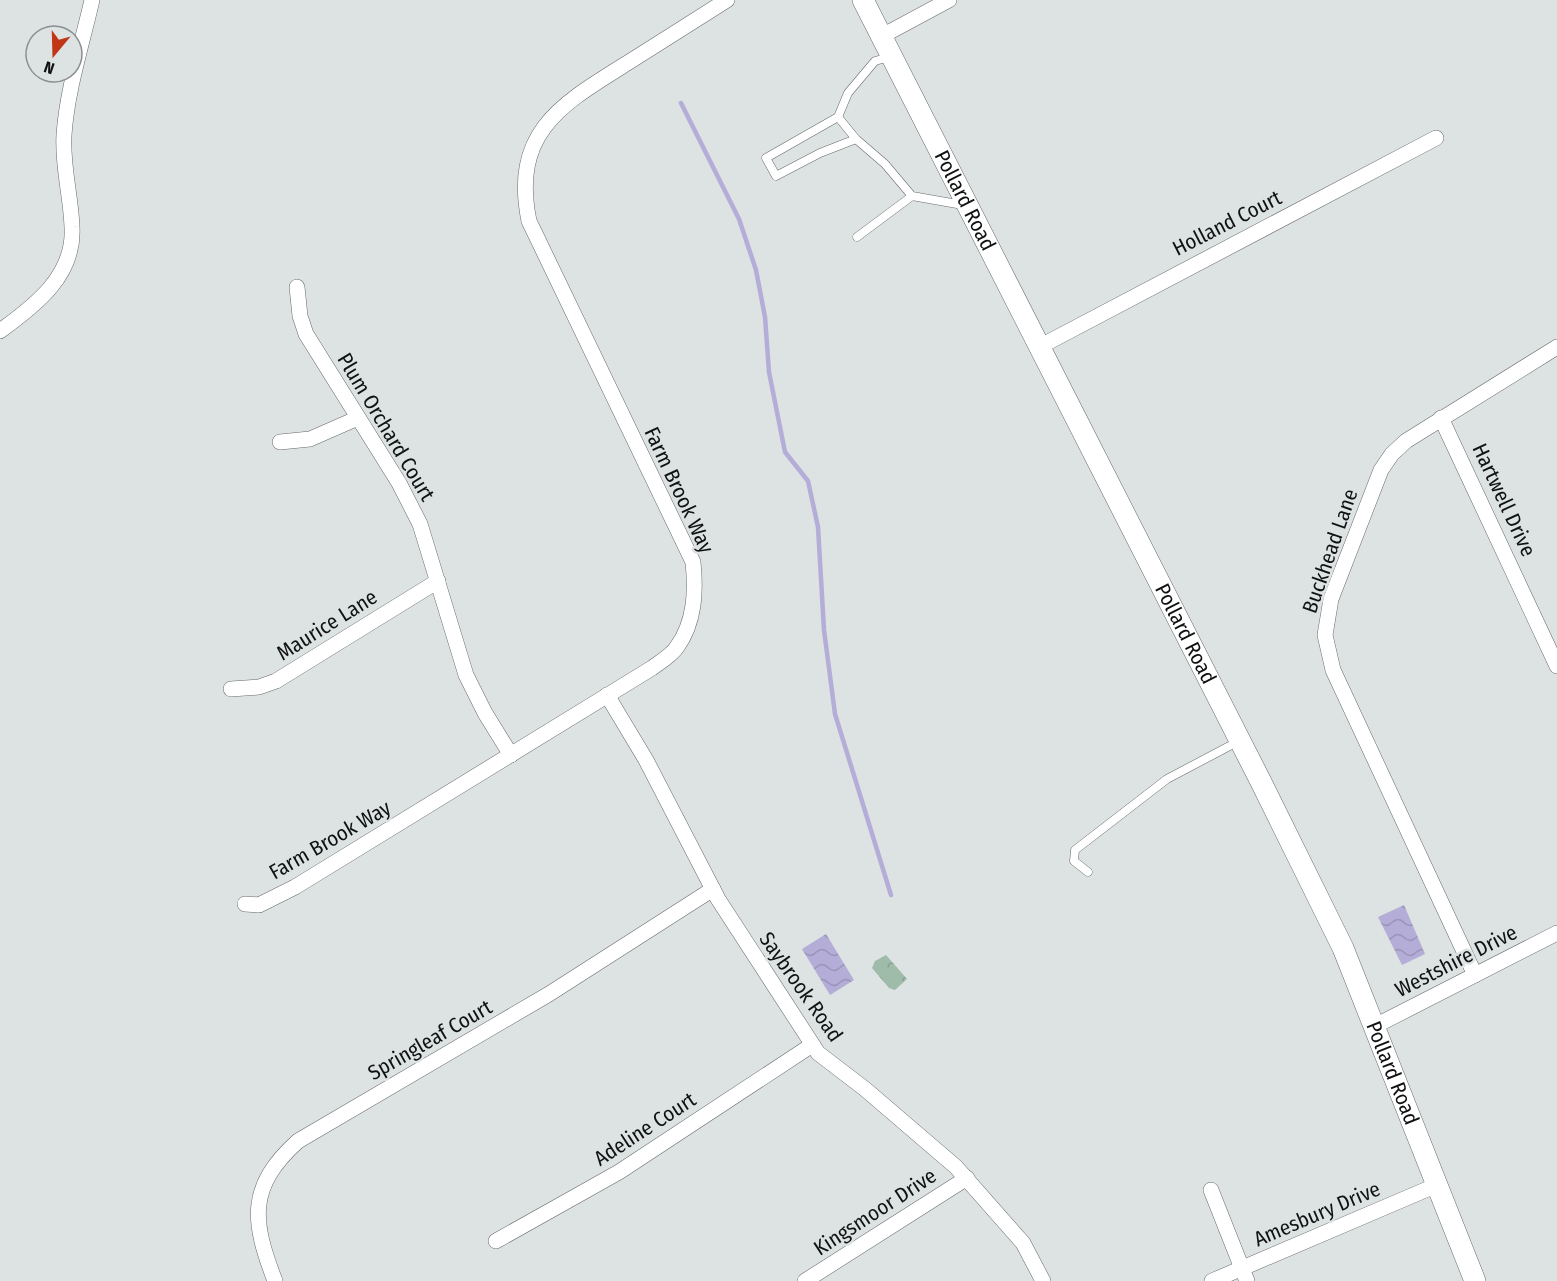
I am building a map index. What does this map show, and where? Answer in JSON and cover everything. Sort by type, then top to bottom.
[{"type":"street","points":[[0,331],[56,283],[69,258],[72,227],[64,160],[66,115],[92,0]]},
{"type":"street","name":"Farm Brook Way","points":[[245,904],[259,905],[295,887],[511,755],[677,649],[691,616],[695,588],[693,562],[529,221],[523,191],[537,138],[558,109],[726,0]]},
{"type":"street","name":"Pollard Road","points":[[863,0],[1240,740],[1343,948],[1475,1281]]},
{"type":"street","points":[[882,36],[949,0]]},
{"type":"street","name":"Holland Court","points":[[1038,347],[1436,138]]},
{"type":"street","name":"Plum Orchard Court","points":[[297,287],[300,316],[306,334],[408,499],[423,532],[466,675],[485,713],[511,755]]},
{"type":"street","name":"Buckhead Lane","points":[[1475,975],[1333,670],[1325,635],[1331,598],[1381,470],[1392,454],[1406,441],[1441,418],[1557,346]]},
{"type":"street","points":[[280,442],[310,439],[358,418]]},
{"type":"street","name":"Hartwell Drive","points":[[1441,418],[1557,666]]},
{"type":"street","name":"Maurice Lane","points":[[231,689],[259,687],[276,681],[438,581]]},
{"type":"street","name":"Saybrook Road","points":[[607,695],[646,760],[713,889],[812,1045],[818,1053],[884,1104],[967,1178],[1023,1243],[1043,1281]]},
{"type":"street","name":"Springleaf Court","points":[[275,1281],[262,1248],[257,1213],[262,1190],[273,1167],[298,1141],[549,994],[713,889]]},
{"type":"street","name":"Westshire Drive","points":[[1375,1026],[1557,933]]},
{"type":"street","name":"Adeline Court","points":[[496,1241],[619,1172],[812,1045]]},
{"type":"street","name":"Kingsmoor Drive","points":[[805,1281],[967,1178]]},
{"type":"street","name":"Amesbury Drive","points":[[1212,1281],[1244,1275],[1437,1185]]},
{"type":"street","points":[[1211,1190],[1244,1275]]},
{"type":"lane","points":[[856,139],[819,153],[776,176],[766,158],[838,117],[848,93],[875,61],[891,57]]},
{"type":"lane","points":[[838,117],[856,139],[885,164],[912,196],[967,206]]},
{"type":"lane","points":[[857,237],[912,196]]},
{"type":"lane","points":[[1088,872],[1074,861],[1075,850],[1167,778],[1240,740]]},
{"type":"green space","points":[[886,955],[907,979],[895,990],[889,988],[872,968],[875,961]]},
{"type":"water","points":[[1404,905],[1425,954],[1402,965],[1378,917]]},
{"type":"water","points":[[826,934],[854,980],[830,995],[802,949]]},
{"type":"waterway","points":[[681,103],[739,219],[756,270],[765,317],[769,372],[785,452],[808,481],[818,527],[824,630],[835,714],[891,895]]}]
